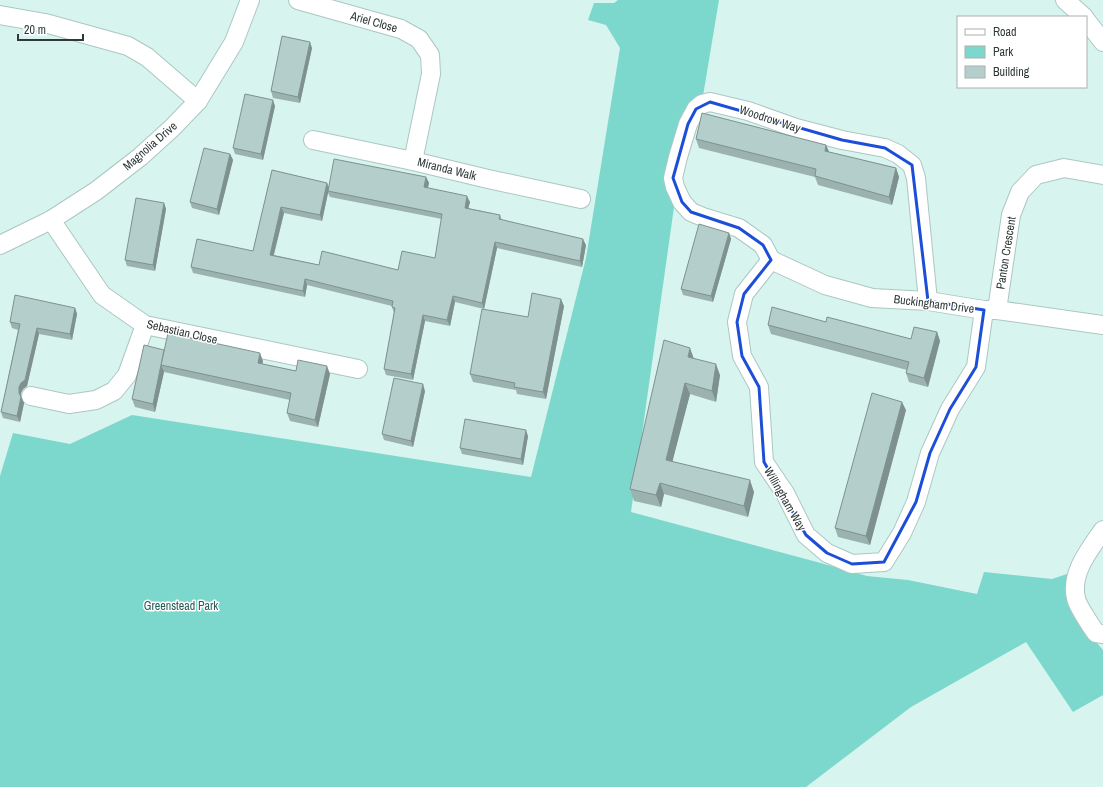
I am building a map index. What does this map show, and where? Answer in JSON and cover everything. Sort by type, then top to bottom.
[{"type":"street","name":"Magnolia Drive","points":[[0,245],[51,220],[96,191],[140,157],[172,128],[198,100],[234,42],[250,0]]},
{"type":"street","name":"Ariel Close","points":[[298,0],[402,29],[419,39],[430,55],[431,74],[414,161]]},
{"type":"street","points":[[1065,0],[1083,16]]},
{"type":"street","points":[[0,15],[45,23],[128,46],[147,57],[198,100]]},
{"type":"street","points":[[1087,21],[1103,42]]},
{"type":"street","name":"Woodrow Way","points":[[771,260],[763,245],[739,228],[691,212],[682,202],[675,187],[673,178],[688,124],[696,109],[702,104],[710,102],[748,111],[796,128],[842,140],[885,148],[898,154],[912,165],[916,178],[928,301]]},
{"type":"street","name":"Miranda Walk","points":[[313,140],[414,161],[581,199]]},
{"type":"street","name":"Panton Crescent","points":[[990,310],[1010,215],[1020,192],[1036,175],[1064,168],[1103,175]]},
{"type":"street","name":"Sebastian Close","points":[[51,220],[102,295],[145,325],[358,369]]},
{"type":"street","name":"Willingham Way","points":[[771,260],[744,294],[738,322],[742,356],[759,387],[764,462],[785,493],[806,535],[827,553],[852,564],[884,562],[902,534],[916,502],[930,453],[950,409],[976,367],[990,310]]},
{"type":"street","name":"Buckingham Drive","points":[[771,260],[824,284],[872,298],[928,301],[1103,325]]},
{"type":"street","points":[[31,396],[69,404],[96,400],[114,391],[126,375],[145,325]]},
{"type":"street","points":[[1103,530],[1080,566],[1076,580],[1076,598],[1096,633],[1103,634]]},
{"type":"highlighted area","points":[[710,102],[842,140],[885,148],[912,165],[928,301],[984,310],[976,367],[950,409],[930,453],[916,502],[884,562],[852,564],[827,553],[806,535],[764,462],[759,387],[742,356],[737,322],[744,294],[771,260],[763,245],[739,228],[691,212],[682,202],[673,178],[688,124],[696,109]]},
{"type":"green space","name":"Greenstead Park","points":[[618,0],[719,0],[702,102],[676,193],[631,512],[867,576],[908,580],[977,594],[984,572],[1052,579],[1076,571],[1096,642],[1103,650],[1103,695],[1073,712],[1026,642],[911,707],[806,787],[0,787],[0,476],[13,433],[70,444],[132,415],[531,477],[586,258],[620,48],[606,25],[588,20],[594,3],[614,3]]},
{"type":"building","points":[[282,36],[310,42],[298,97],[271,91]]},
{"type":"building","points":[[245,94],[273,100],[261,154],[233,148]]},
{"type":"building","points":[[702,113],[826,145],[825,151],[896,168],[889,197],[815,176],[816,169],[696,139]]},
{"type":"building","points":[[204,148],[230,154],[217,209],[190,202]]},
{"type":"building","points":[[334,159],[426,177],[424,187],[467,196],[465,208],[500,215],[499,219],[583,239],[580,261],[495,242],[482,303],[453,296],[447,320],[423,315],[411,374],[384,369],[395,308],[392,307],[393,301],[305,279],[303,291],[191,267],[197,239],[253,251],[272,170],[327,183],[320,215],[281,207],[270,255],[319,265],[322,251],[398,270],[402,251],[435,258],[442,214],[328,191]]},
{"type":"building","points":[[136,198],[164,203],[153,265],[125,260]]},
{"type":"building","points":[[699,224],[729,233],[711,296],[681,289]]},
{"type":"building","points":[[532,293],[561,299],[543,392],[514,387],[515,383],[470,374],[482,309],[528,317]]},
{"type":"building","points":[[15,295],[75,308],[70,334],[37,328],[25,380],[19,387],[21,397],[17,416],[1,412],[20,324],[10,322]]},
{"type":"building","points":[[772,307],[826,322],[827,317],[911,339],[914,327],[937,332],[924,378],[906,373],[909,362],[768,325]]},
{"type":"building","points":[[168,333],[260,353],[258,363],[296,371],[298,360],[327,366],[315,420],[287,413],[291,393],[161,365]]},
{"type":"building","points":[[664,340],[690,348],[688,357],[716,364],[712,391],[685,383],[666,460],[750,480],[744,506],[660,483],[656,495],[630,489]]},
{"type":"building","points":[[144,345],[164,350],[153,404],[132,399]]},
{"type":"building","points":[[394,378],[423,384],[411,441],[382,434]]},
{"type":"building","points":[[872,393],[902,402],[866,536],[835,528]]},
{"type":"building","points":[[465,419],[526,430],[521,459],[460,448]]}]
